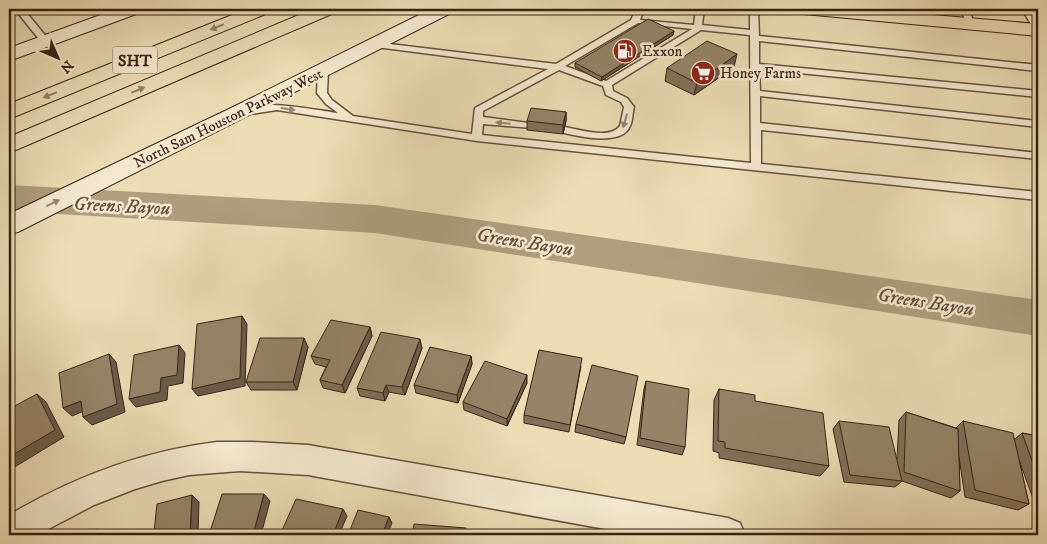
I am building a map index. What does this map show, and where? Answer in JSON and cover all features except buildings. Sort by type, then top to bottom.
[{"type":"main road","points":[[9,55],[104,14],[133,9]]},
{"type":"main road","name":"SHT","points":[[9,112],[262,9]]},
{"type":"main road","name":"SHT","points":[[9,146],[326,9]]},
{"type":"main road","name":"North Sam Houston Parkway West","points":[[9,225],[376,44],[418,15],[445,9]]},
{"type":"main road","points":[[804,9],[967,16],[1038,30]]},
{"type":"street","points":[[1030,9],[1038,22]]},
{"type":"street","points":[[9,534],[88,492],[126,476],[157,467],[215,457],[251,456],[308,460],[441,484],[652,528],[728,535]]},
{"type":"lane","points":[[635,22],[640,9]]},
{"type":"lane","points":[[606,84],[697,30],[700,9]]},
{"type":"lane","points":[[754,9],[756,167]]},
{"type":"lane","points":[[9,10],[22,10],[45,41]]},
{"type":"lane","points":[[477,138],[478,110],[558,67],[635,22],[697,27],[754,36],[1038,68]]},
{"type":"lane","points":[[376,44],[558,67],[606,84]]},
{"type":"lane","points":[[754,66],[1038,94]]},
{"type":"lane","points":[[323,71],[322,93],[329,102],[350,117]]},
{"type":"lane","points":[[564,130],[610,136],[620,133],[625,126],[629,107],[624,100],[609,93],[606,84]]},
{"type":"lane","points":[[755,93],[1038,124]]},
{"type":"lane","points":[[239,113],[277,107],[477,138],[1038,196]]},
{"type":"lane","points":[[478,120],[528,126]]},
{"type":"lane","points":[[755,126],[1038,156]]},
{"type":"waterway","name":"Greens Bayou","points":[[9,198],[375,219],[1038,318]]},
{"type":"place","name":"Exxon","points":[[625,51]]},
{"type":"place","name":"Honey Farms","points":[[703,73]]}]
